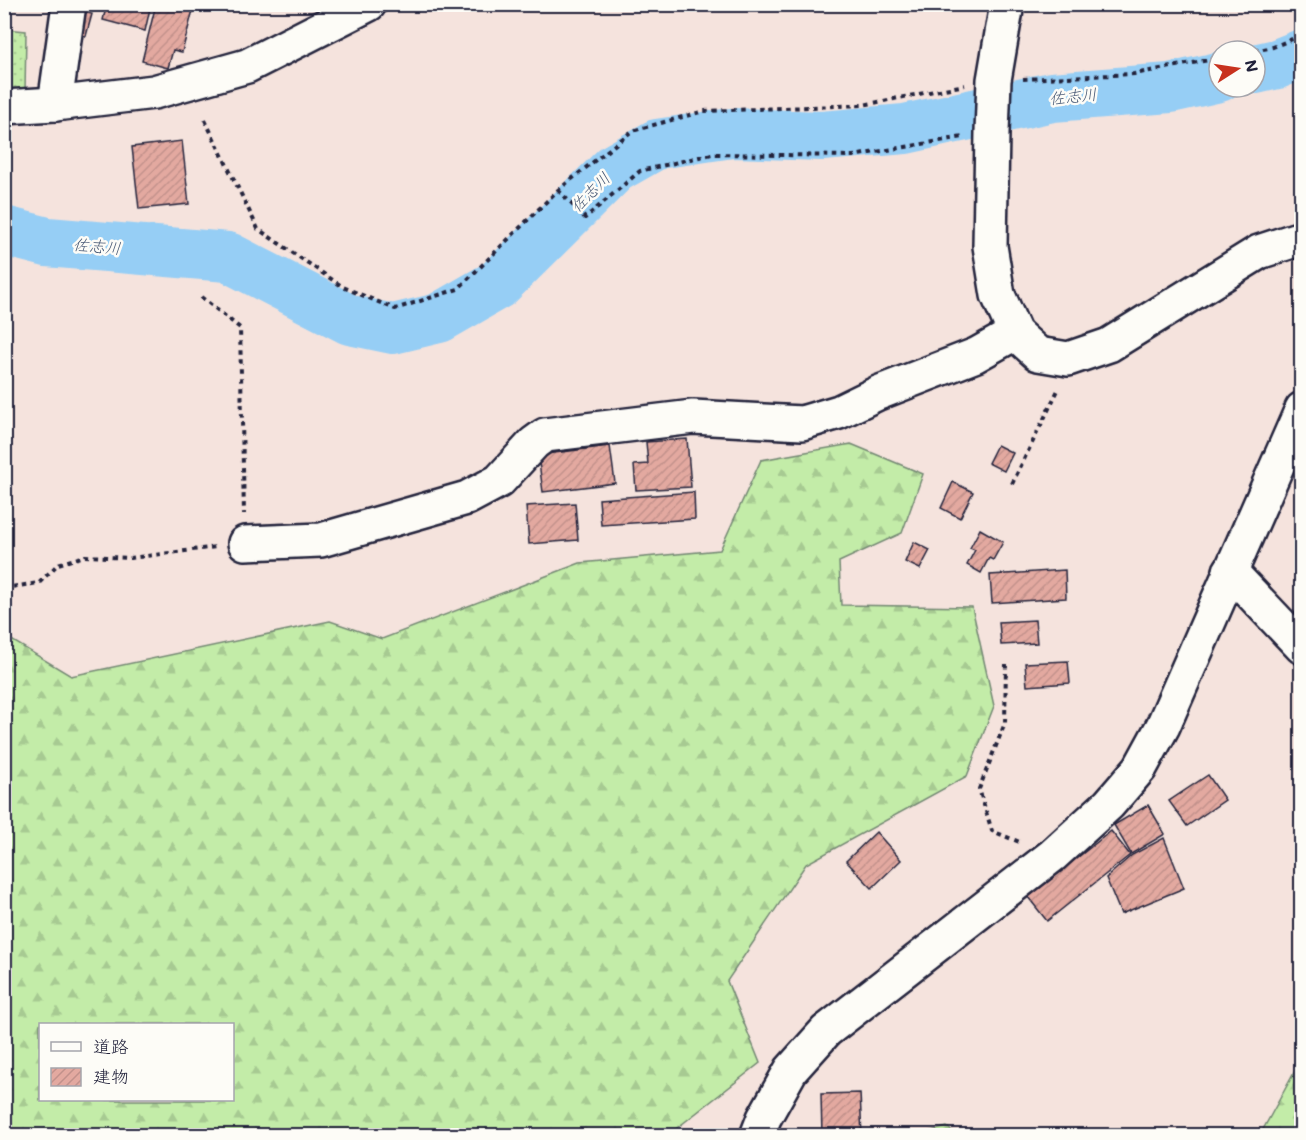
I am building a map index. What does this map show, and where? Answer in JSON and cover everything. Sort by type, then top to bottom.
[{"type":"street","points":[[55,104],[69,4]]},
{"type":"street","points":[[4,107],[55,104],[153,92],[247,66],[369,4]]},
{"type":"street","points":[[1007,4],[994,80],[990,246],[998,295],[1015,333],[1038,354],[1068,359],[1110,345],[1259,252],[1294,240],[1302,241]]},
{"type":"street","points":[[245,543],[321,540],[467,498],[499,481],[534,443],[545,435],[693,417],[802,423],[839,412],[878,393],[976,355],[1015,333]]},
{"type":"street","points":[[757,1136],[764,1118],[792,1070],[826,1031],[1053,855],[1109,804],[1140,768],[1163,726],[1302,409]]},
{"type":"street","points":[[1230,571],[1302,647]]},
{"type":"path","points":[[1267,48],[1302,34]]},
{"type":"path","points":[[205,120],[258,229],[343,287],[395,309],[458,289],[558,190],[632,131],[704,111],[863,105],[994,80],[1134,74],[1207,60]]},
{"type":"path","points":[[558,190],[585,218],[640,171],[712,154],[853,156],[992,132]]},
{"type":"path","points":[[4,588],[39,583],[58,564],[85,556],[131,558],[245,543],[240,328],[201,297]]},
{"type":"path","points":[[1012,484],[1059,386],[1068,359]]},
{"type":"path","points":[[1006,664],[1005,723],[979,789],[992,831],[1053,855]]},
{"type":"green space","points":[[5,29],[26,31],[25,93],[5,95]]},
{"type":"green space","points":[[851,444],[923,474],[902,533],[839,562],[841,605],[972,607],[994,706],[967,776],[806,864],[727,981],[760,1063],[668,1135],[5,1135],[5,636],[71,676],[330,621],[382,639],[580,563],[720,550],[761,460]]},
{"type":"green space","points":[[1301,1060],[1301,1135],[1260,1135]]},
{"type":"green space","points":[[947,1127],[957,1135],[916,1135]]},
{"type":"building","points":[[80,4],[100,4],[99,9]]},
{"type":"building","points":[[107,4],[151,4],[145,31],[103,20]]},
{"type":"building","points":[[156,4],[170,4],[193,10],[182,52],[173,50],[168,68],[142,61]]},
{"type":"building","points":[[77,11],[92,14],[86,36],[72,33]]},
{"type":"building","points":[[182,141],[189,204],[139,209],[132,147]]},
{"type":"building","points":[[687,439],[691,487],[636,490],[634,465],[648,464],[646,442]]},
{"type":"building","points":[[997,445],[1013,453],[1004,471],[988,463]]},
{"type":"building","points":[[610,446],[615,483],[543,492],[538,455]]},
{"type":"building","points":[[953,482],[973,492],[960,518],[941,508]]},
{"type":"building","points":[[694,492],[695,519],[601,525],[599,499]]},
{"type":"building","points":[[575,503],[578,540],[529,544],[526,506]]},
{"type":"building","points":[[980,529],[1003,542],[993,560],[989,558],[981,573],[967,565],[975,550],[970,548]]},
{"type":"building","points":[[914,542],[930,550],[920,569],[905,562]]},
{"type":"building","points":[[1065,570],[1066,598],[992,603],[990,575]]},
{"type":"building","points":[[1035,620],[1037,643],[1001,645],[999,622]]},
{"type":"building","points":[[1068,661],[1070,683],[1027,686],[1025,663]]},
{"type":"building","points":[[1208,775],[1225,800],[1187,826],[1169,801]]},
{"type":"building","points":[[1148,805],[1165,834],[1131,854],[1114,825]]},
{"type":"building","points":[[1111,831],[1130,855],[1047,921],[1028,897]]},
{"type":"building","points":[[876,832],[901,860],[872,888],[846,861]]},
{"type":"building","points":[[1164,838],[1184,888],[1121,914],[1106,878],[1132,855]]},
{"type":"building","points":[[860,1093],[862,1136],[822,1136],[821,1094]]},
{"type":"waterway","name":"佐志川","points":[[1267,66],[1302,54]]},
{"type":"waterway","name":"佐志川","points":[[4,231],[47,242],[228,257],[350,320],[393,329],[439,318],[498,284],[615,168],[657,144],[732,133],[822,136],[905,129],[1052,97],[1170,88],[1207,80]]}]
